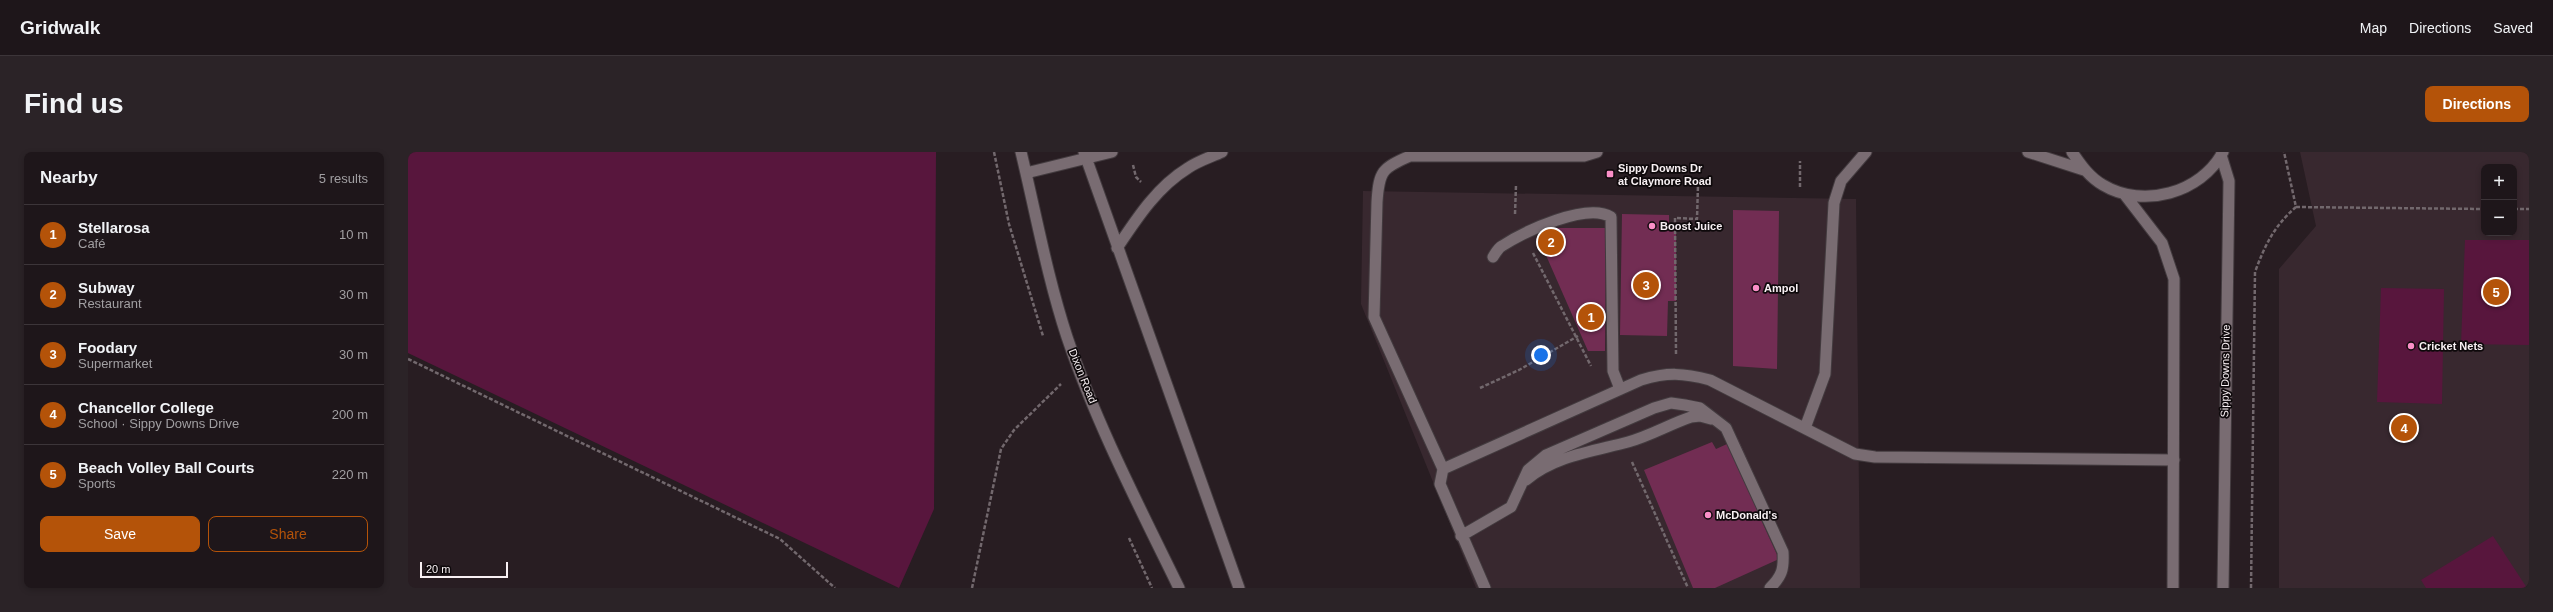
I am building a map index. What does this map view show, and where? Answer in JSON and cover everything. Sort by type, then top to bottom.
[{"type":"main road","name":"Dixon Road","points":[[1021,152],[1049,276],[1068,338],[1102,424],[1180,588]]},
{"type":"main road","points":[[1026,173],[1085,155],[1112,152]]},
{"type":"main road","points":[[1117,248],[1154,196],[1171,180],[1189,167],[1222,152]]},
{"type":"main road","points":[[1485,588],[1461,536],[1440,484],[1444,469],[1374,317],[1376,202],[1378,184],[1388,165],[1410,156],[1584,156],[1597,152]]},
{"type":"main road","points":[[1805,428],[1824,374],[1834,202],[1841,181],[1866,152]]},
{"type":"main road","points":[[2028,152],[2084,170]]},
{"type":"main road","points":[[2072,152],[2084,170],[2103,185],[2125,195],[2153,197],[2180,191],[2204,176],[2222,154]]},
{"type":"main road","name":"Sippy Downs Drive","points":[[2222,154],[2229,181],[2223,588]]},
{"type":"main road","points":[[1085,155],[1239,588]]},
{"type":"main road","points":[[2125,195],[2162,243],[2174,279],[2173,588]]},
{"type":"main road","points":[[1493,258],[1501,246],[1561,218],[1584,212],[1604,213],[1611,217],[1612,357],[1613,371],[1620,389]]},
{"type":"main road","points":[[1444,469],[1620,389],[1641,380],[1661,374],[1686,374],[1732,390],[1855,454],[1875,457],[2174,460]]},
{"type":"main road","points":[[1461,536],[1512,507],[1518,490],[1528,470],[1546,455],[1671,403],[1700,408],[1724,426],[1783,552],[1784,568],[1780,579],[1770,588]]},
{"type":"main road","points":[[1518,490],[1534,474],[1547,466],[1593,449],[1627,442],[1691,417],[1708,417],[1724,426]]},
{"type":"path","points":[[994,152],[1009,224],[1045,342]]},
{"type":"path","points":[[2284,152],[2296,207]]},
{"type":"path","points":[[1800,161],[1800,187]]},
{"type":"path","points":[[1133,165],[1136,177],[1146,187]]},
{"type":"path","points":[[1676,358],[1675,218],[1697,219],[1698,185]]},
{"type":"path","points":[[2251,588],[2256,272],[2270,235],[2277,224],[2296,207],[2481,209]]},
{"type":"path","points":[[2517,209],[2529,209]]},
{"type":"path","points":[[1480,388],[1519,370],[1578,336]]},
{"type":"path","points":[[1587,357],[1612,357]]},
{"type":"path","points":[[408,359],[780,539],[835,588]]},
{"type":"path","points":[[972,588],[1001,449],[1014,430],[1063,382]]},
{"type":"shaded area","points":[[408,152],[936,152],[934,509],[899,588],[408,353]]},
{"type":"shaded area","points":[[2300,152],[2529,152],[2529,588],[2279,588],[2279,269],[2316,226]]},
{"type":"shaded area","points":[[1363,191],[1856,199],[1860,588],[1476,588],[1361,304]]},
{"type":"shaded area","points":[[2465,240],[2529,240],[2529,345],[2461,344]]},
{"type":"shaded area","name":"Cricket Nets","points":[[2381,288],[2444,289],[2442,404],[2377,402]]},
{"type":"shaded area","points":[[2493,536],[2527,588],[2426,588],[2421,580]]},
{"type":"building","name":"Ampol","points":[[1733,210],[1779,211],[1777,369],[1733,366]]},
{"type":"building","points":[[1622,214],[1669,215],[1669,226],[1676,227],[1676,301],[1668,301],[1667,336],[1620,335]]},
{"type":"building","points":[[1557,228],[1606,228],[1605,351],[1588,351],[1538,237]]},
{"type":"building","name":"McDonald's","points":[[1738,439],[1769,508],[1758,513],[1779,559],[1715,588],[1693,588],[1644,470],[1712,442],[1716,449]]},
{"type":"place","name":"Sippy Downs Dr at Claymore Road","points":[[1610,174]]},
{"type":"place","name":"Boost Juice","points":[[1652,226]]},
{"type":"place","name":"Subway","points":[[1551,242]]},
{"type":"place","name":"Foodary","points":[[1646,285]]},
{"type":"place","name":"Ampol","points":[[1756,288]]},
{"type":"place","name":"Beach Volley Ball Courts","points":[[2496,292]]},
{"type":"place","name":"Stellarosa","points":[[1591,317]]},
{"type":"place","name":"Cricket Nets","points":[[2411,346]]},
{"type":"place","name":"Chancellor College","points":[[2404,428]]},
{"type":"place","name":"McDonald's","points":[[1708,515]]}]
